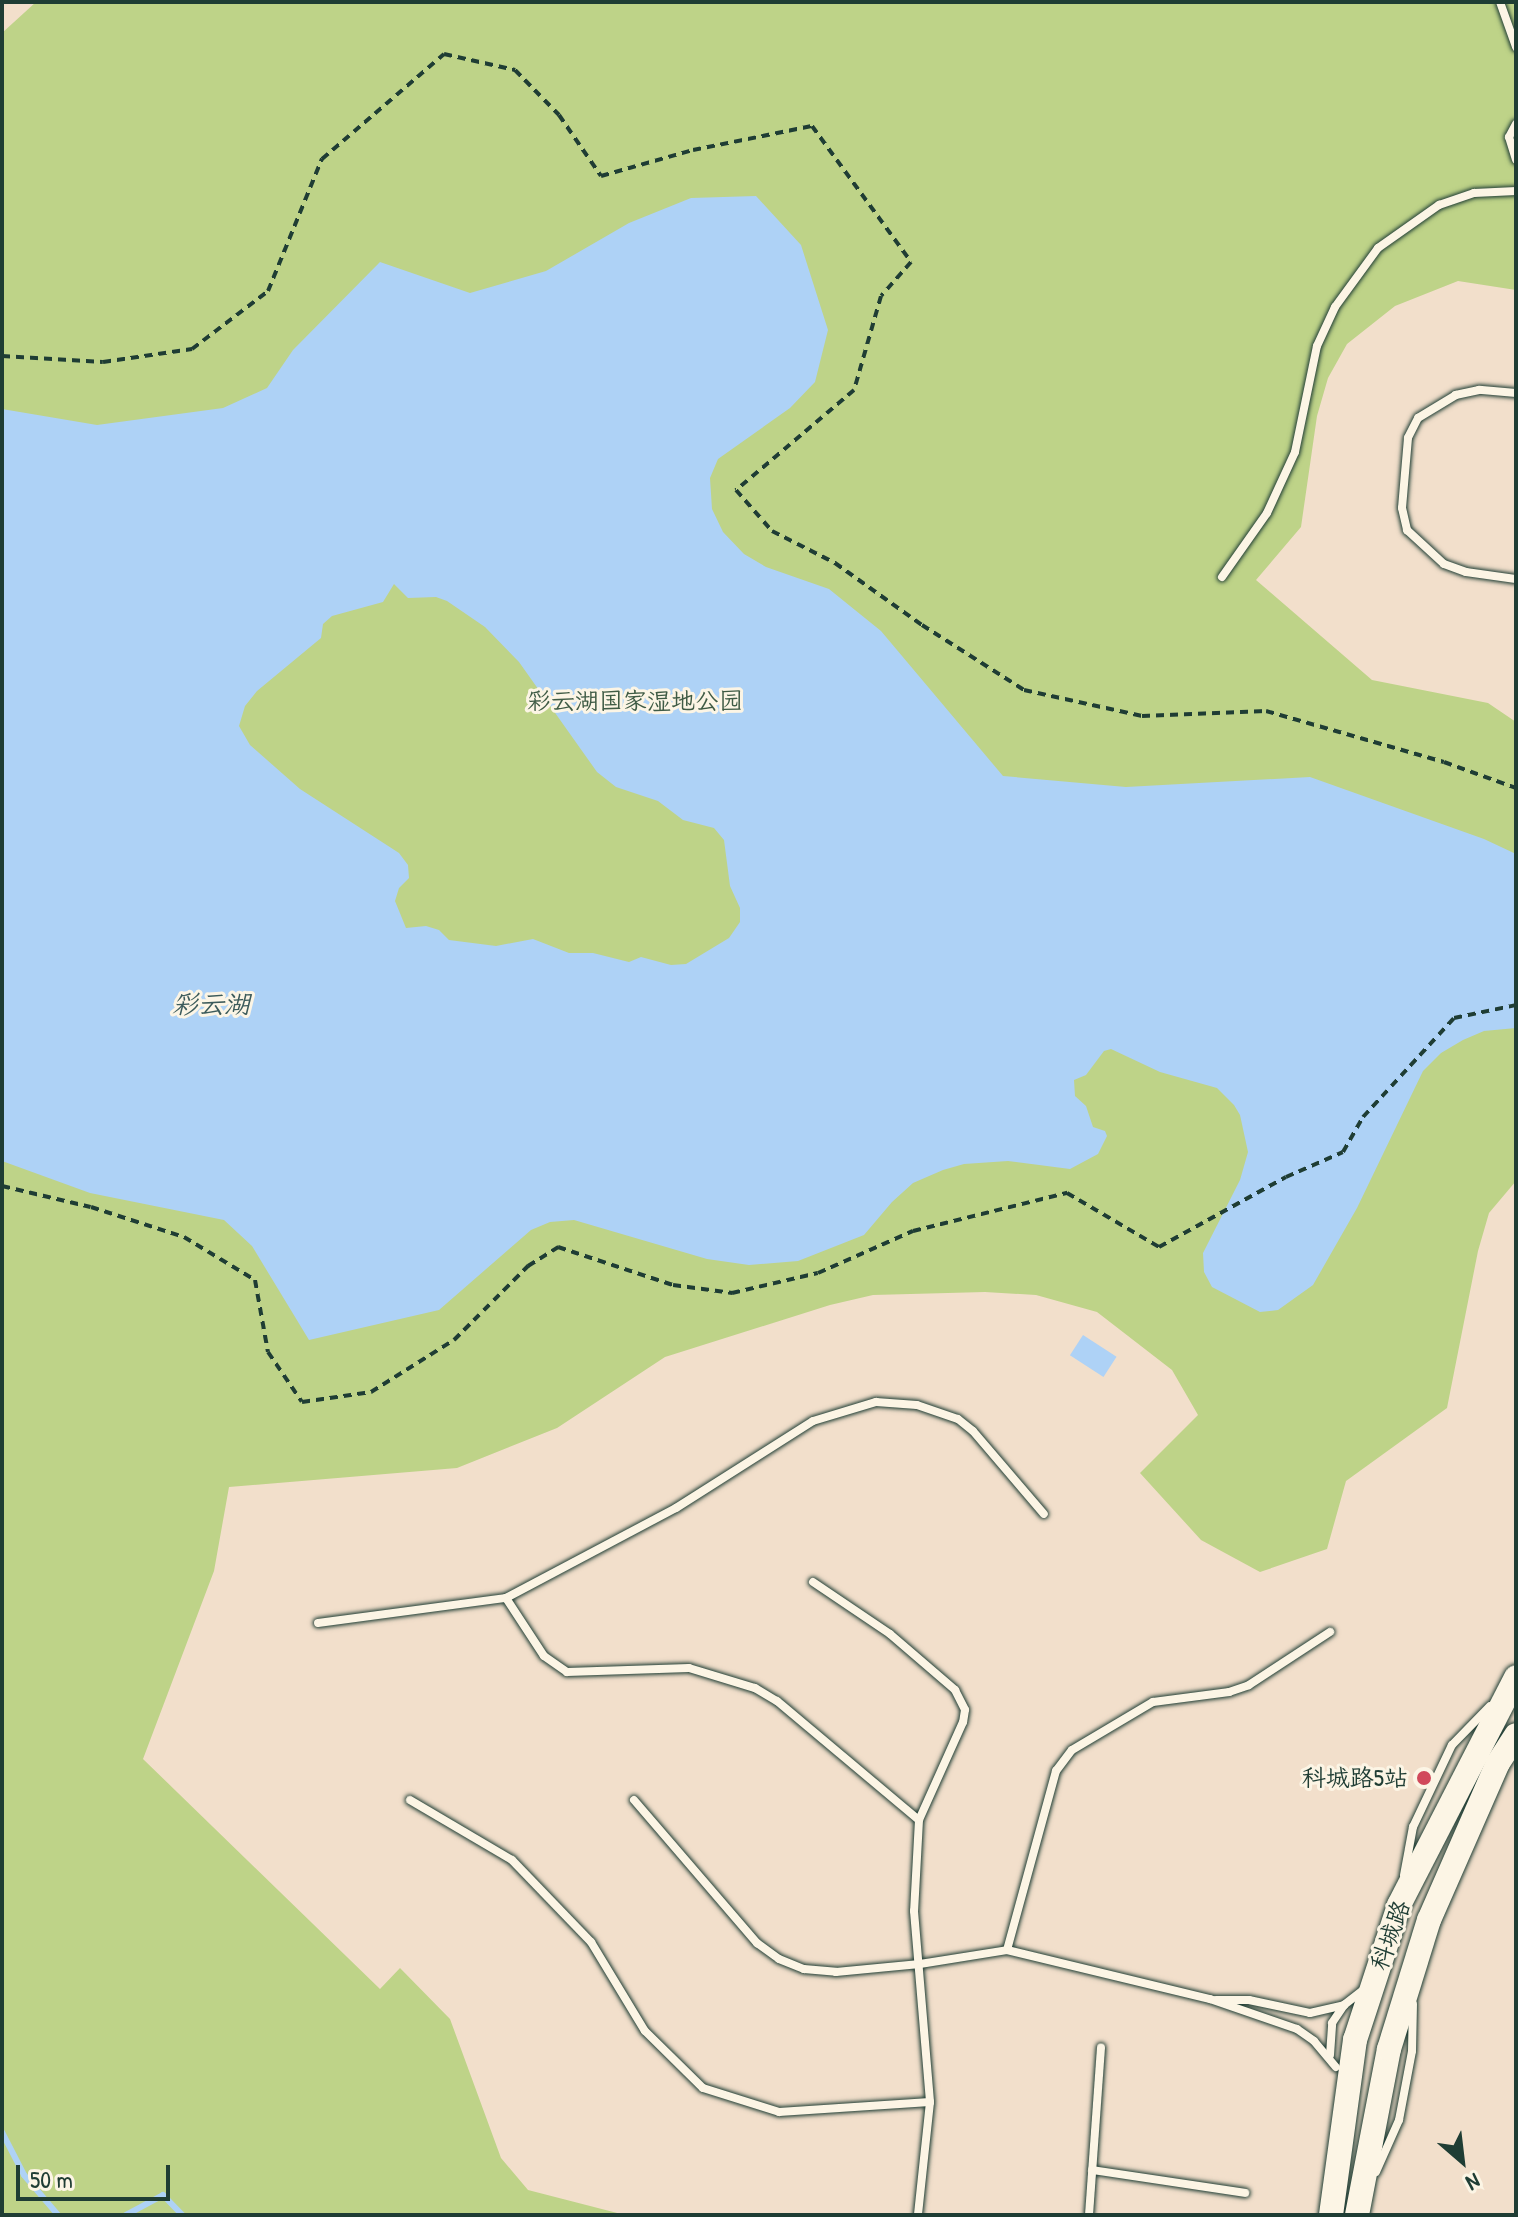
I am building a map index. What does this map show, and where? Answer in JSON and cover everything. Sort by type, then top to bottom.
[{"type":"main road","name":"科城路","points":[[1331,2215],[1355,2040],[1399,1905],[1514,1680]]},
{"type":"main road","name":"科城路","points":[[1357,2214],[1389,2049],[1435,1906],[1498,1763],[1516,1735]]},
{"type":"lane","points":[[1500,2],[1516,47]]},
{"type":"lane","points":[[1516,124],[1509,137],[1516,160]]},
{"type":"lane","points":[[1222,577],[1267,513],[1295,452],[1317,346],[1335,307],[1378,248],[1439,205],[1474,193],[1516,191]]},
{"type":"lane","points":[[1516,393],[1479,390],[1456,395],[1418,418],[1408,438],[1402,508],[1407,530],[1444,564],[1466,572],[1516,579]]},
{"type":"lane","points":[[318,1623],[506,1598],[676,1508],[813,1421],[876,1402],[917,1405],[958,1419],[973,1431],[1044,1514]]},
{"type":"lane","points":[[813,1582],[890,1634],[962,1699],[963,1722],[919,1820],[913,1890],[930,2102],[918,2215]]},
{"type":"lane","points":[[506,1598],[544,1656],[567,1672],[689,1668],[755,1688],[777,1701],[919,1820]]},
{"type":"lane","points":[[1007,1950],[1056,1771],[1063,1759],[1135,1709],[1153,1702],[1229,1692],[1249,1685],[1330,1632]]},
{"type":"lane","points":[[410,1800],[512,1860],[591,1942],[645,2031],[703,2088],[779,2112],[930,2102]]},
{"type":"lane","points":[[634,1800],[757,1943],[779,1959],[804,1969],[836,1972],[920,1964],[1007,1950],[1210,1999],[1297,2029],[1314,2041],[1336,2067]]},
{"type":"lane","points":[[1347,2090],[1328,2048],[1328,2038],[1332,2023],[1344,2005],[1373,1982]]},
{"type":"lane","points":[[1210,1999],[1249,2000],[1310,2013],[1344,2005]]},
{"type":"lane","points":[[1089,2215],[1101,2047]]},
{"type":"lane","points":[[1092,2170],[1245,2193]]},
{"type":"path","points":[[2,356],[103,362],[192,349],[268,291],[322,159],[444,54],[515,70],[559,115],[601,176],[693,150],[812,126],[911,262],[881,296],[854,390],[736,490],[772,531],[835,563],[922,625],[1024,690],[1142,716],[1266,711],[1444,762],[1516,788]]},
{"type":"path","points":[[2,1186],[91,1207],[184,1237],[255,1280],[268,1352],[302,1402],[371,1392],[454,1340],[528,1266],[558,1247],[673,1285],[732,1293],[818,1273],[913,1231],[1067,1193],[1159,1247],[1286,1177],[1343,1152],[1363,1117],[1454,1018],[1516,1005]]},
{"type":"green space","name":"彩云湖国家湿地公园","points":[[36,2],[1516,2],[1516,290],[1458,281],[1395,306],[1347,344],[1328,378],[1317,416],[1301,527],[1256,580],[1372,680],[1488,703],[1516,722],[1516,1181],[1489,1213],[1478,1251],[1447,1408],[1346,1481],[1327,1549],[1260,1572],[1201,1540],[1140,1473],[1198,1415],[1172,1370],[1097,1312],[1036,1295],[985,1292],[873,1295],[830,1305],[665,1357],[557,1428],[457,1468],[229,1487],[214,1571],[143,1759],[380,1989],[400,1968],[450,2019],[501,2158],[528,2190],[625,2215],[2,2215],[2,33]]},
{"type":"water","name":"彩云湖","points":[[756,196],[801,245],[828,330],[815,382],[790,408],[718,459],[710,478],[712,509],[723,532],[744,554],[766,567],[829,589],[881,631],[1003,776],[1126,787],[1310,777],[1484,839],[1516,854],[1516,1028],[1484,1031],[1463,1040],[1441,1053],[1423,1071],[1357,1208],[1313,1285],[1278,1310],[1260,1312],[1212,1287],[1204,1272],[1203,1253],[1240,1180],[1248,1152],[1240,1115],[1234,1105],[1217,1088],[1160,1072],[1111,1049],[1104,1051],[1086,1075],[1074,1080],[1075,1096],[1086,1106],[1093,1127],[1105,1131],[1107,1136],[1098,1154],[1070,1169],[1008,1161],[964,1164],[943,1170],[913,1183],[864,1235],[798,1261],[749,1265],[707,1259],[574,1220],[550,1222],[531,1230],[439,1310],[309,1340],[252,1246],[224,1220],[90,1193],[2,1161],[2,409],[97,425],[223,408],[267,388],[293,350],[380,262],[470,293],[546,271],[629,223],[691,198]],"holes":[[[394,584],[408,598],[436,597],[447,601],[485,627],[519,662],[597,772],[616,787],[658,801],[683,820],[714,828],[724,840],[730,886],[740,908],[740,922],[729,938],[686,964],[671,965],[641,957],[629,962],[593,953],[569,953],[533,939],[496,946],[449,940],[439,930],[426,926],[406,928],[395,901],[399,888],[409,878],[408,865],[399,853],[300,789],[250,745],[239,726],[245,706],[257,691],[321,638],[323,624],[332,616],[383,602]]]},
{"type":"water","points":[[1083,1335],[1117,1357],[1103,1377],[1070,1355]]},
{"type":"waterway","points":[[2,2132],[24,2175],[58,2215]]},
{"type":"waterway","points":[[126,2215],[163,2195],[182,2215]]},
{"type":"place","name":"科城路5站","points":[[1424,1778]]}]
